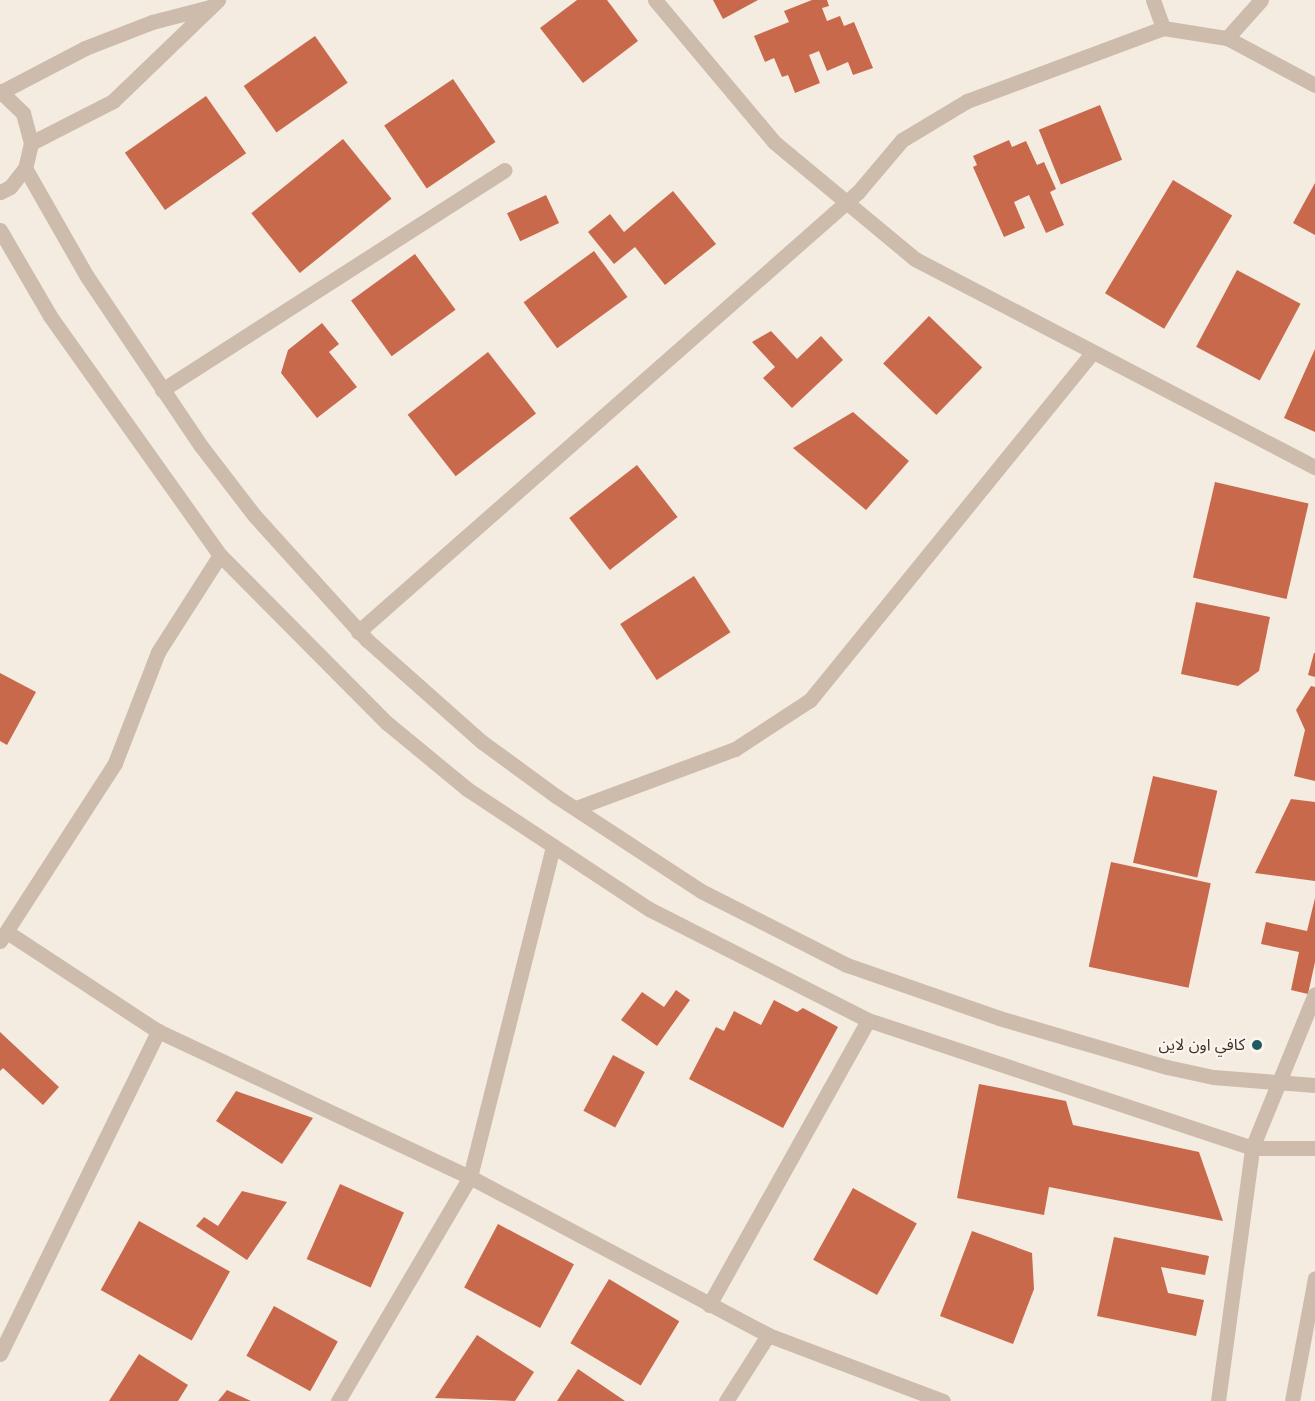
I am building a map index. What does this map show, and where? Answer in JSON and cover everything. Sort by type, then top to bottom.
[{"type":"street","points":[[655,0],[774,142],[915,260],[1091,354],[1315,467]]},
{"type":"street","points":[[1153,0],[1163,28]]},
{"type":"street","points":[[1227,38],[1261,0]]},
{"type":"street","points":[[0,192],[10,187],[26,168],[31,143],[23,113],[0,92],[85,48],[152,22],[214,4]]},
{"type":"street","points":[[31,143],[113,101],[170,50],[214,4]]},
{"type":"street","points":[[358,632],[844,201],[858,192],[902,140],[967,101],[1163,28],[1227,38],[1315,85]]},
{"type":"street","points":[[26,168],[58,231],[162,390],[224,478],[358,632],[482,742],[701,891],[847,965],[999,1018],[1167,1067],[1213,1077],[1315,1085]]},
{"type":"street","points":[[162,390],[505,170]]},
{"type":"street","points":[[0,230],[50,316],[220,555],[424,755],[553,846],[649,909],[868,1020],[1252,1148],[1315,1148]]},
{"type":"street","points":[[576,808],[735,749],[810,700],[1091,354]]},
{"type":"street","points":[[220,555],[159,652],[115,763],[4,937],[158,1031],[470,1177],[768,1335],[916,1397],[943,1401]]},
{"type":"street","points":[[338,1401],[470,1177],[553,846]]},
{"type":"street","points":[[1218,1401],[1252,1148],[1276,1082],[1298,1042],[1315,994]]},
{"type":"street","points":[[709,1305],[868,1020]]},
{"type":"street","points":[[0,1354],[158,1031]]},
{"type":"street","points":[[1292,1401],[1308,1354],[1315,1278]]},
{"type":"street","points":[[726,1401],[768,1335]]},
{"type":"building","points":[[577,0],[607,0],[638,41],[583,83],[540,28]]},
{"type":"building","points":[[713,0],[758,0],[723,19]]},
{"type":"building","points":[[812,0],[827,0],[829,6],[822,8],[827,21],[840,16],[844,26],[854,22],[873,68],[853,75],[848,62],[827,71],[819,51],[809,55],[820,83],[795,93],[788,75],[782,77],[774,58],[765,62],[754,36],[789,22],[784,11]]},
{"type":"building","points":[[315,36],[348,83],[276,133],[244,86]]},
{"type":"building","points":[[453,79],[495,142],[427,188],[384,125]]},
{"type":"building","points":[[206,96],[246,153],[165,210],[125,153]]},
{"type":"building","points":[[1100,105],[1122,160],[1061,184],[1039,130]]},
{"type":"building","points":[[343,139],[391,199],[300,273],[251,213]]},
{"type":"building","points":[[1009,140],[1012,147],[1026,141],[1037,165],[1044,162],[1056,189],[1050,192],[1064,225],[1046,233],[1029,195],[1014,202],[1025,228],[1004,237],[973,167],[977,165],[973,156]]},
{"type":"building","points":[[1173,180],[1232,216],[1164,329],[1105,293]]},
{"type":"building","points":[[1315,183],[1315,235],[1293,223]]},
{"type":"building","points":[[673,191],[716,244],[665,285],[635,247],[614,264],[588,232],[610,214],[624,232]]},
{"type":"building","points":[[546,195],[559,223],[520,241],[507,213]]},
{"type":"building","points":[[594,251],[628,297],[557,348],[524,302]]},
{"type":"building","points":[[415,254],[456,310],[392,356],[351,300]]},
{"type":"building","points":[[1237,270],[1301,304],[1260,381],[1196,347]]},
{"type":"building","points":[[929,316],[982,367],[936,415],[883,363]]},
{"type":"building","points":[[322,323],[339,344],[329,352],[357,387],[317,418],[281,373],[288,350]]},
{"type":"building","points":[[771,331],[797,359],[821,336],[843,360],[792,408],[763,378],[775,367],[752,342]]},
{"type":"building","points":[[1315,349],[1315,432],[1284,418]]},
{"type":"building","points":[[488,352],[536,413],[456,476],[408,415]]},
{"type":"building","points":[[853,412],[909,461],[866,510],[793,448]]},
{"type":"building","points":[[637,465],[678,517],[610,570],[569,518]]},
{"type":"building","points":[[1215,482],[1309,504],[1286,599],[1193,577]]},
{"type":"building","points":[[694,576],[730,632],[657,680],[620,624]]},
{"type":"building","points":[[1196,602],[1270,617],[1259,671],[1238,686],[1181,674]]},
{"type":"building","points":[[1315,653],[1315,677],[1308,675]]},
{"type":"building","points":[[0,673],[36,692],[7,745],[0,741]]},
{"type":"building","points":[[1311,686],[1315,687],[1315,781],[1294,776],[1305,730],[1296,710]]},
{"type":"building","points":[[1153,776],[1217,791],[1197,878],[1133,863]]},
{"type":"building","points":[[1291,799],[1315,802],[1315,881],[1255,873]]},
{"type":"building","points":[[1111,862],[1211,883],[1189,988],[1089,967]]},
{"type":"building","points":[[1315,898],[1315,962],[1308,994],[1291,990],[1299,952],[1261,944],[1266,922],[1307,931]]},
{"type":"building","points":[[676,990],[690,1000],[657,1046],[621,1020],[642,992],[664,1007]]},
{"type":"building","points":[[774,1000],[797,1012],[803,1008],[838,1027],[783,1128],[689,1079],[716,1027],[724,1031],[734,1011],[761,1025]]},
{"type":"building","points":[[0,1032],[59,1087],[43,1105],[3,1068],[0,1071]]},
{"type":"building","points":[[613,1055],[645,1072],[615,1128],[583,1111]]},
{"type":"building","points":[[979,1084],[1066,1101],[1073,1125],[1199,1152],[1223,1221],[1049,1187],[1044,1215],[957,1198]]},
{"type":"building","points":[[236,1091],[313,1118],[282,1164],[216,1121]]},
{"type":"building","points":[[340,1184],[404,1212],[371,1287],[307,1259]]},
{"type":"building","points":[[853,1188],[917,1223],[877,1295],[813,1260]]},
{"type":"building","points":[[242,1191],[287,1202],[247,1260],[196,1226],[204,1217],[218,1226]]},
{"type":"building","points":[[139,1221],[230,1271],[192,1341],[101,1290]]},
{"type":"building","points":[[498,1224],[574,1264],[540,1328],[464,1288]]},
{"type":"building","points":[[972,1231],[1032,1253],[1034,1289],[1013,1344],[940,1316]]},
{"type":"building","points":[[1114,1237],[1209,1256],[1205,1275],[1161,1267],[1168,1293],[1204,1300],[1196,1336],[1097,1316]]},
{"type":"building","points":[[609,1279],[679,1321],[641,1386],[570,1343]]},
{"type":"building","points":[[274,1306],[338,1341],[310,1391],[246,1356]]},
{"type":"building","points":[[477,1335],[534,1372],[515,1401],[435,1398]]},
{"type":"building","points":[[139,1354],[188,1385],[178,1401],[109,1401]]},
{"type":"building","points":[[578,1369],[625,1401],[557,1401]]},
{"type":"building","points":[[227,1390],[251,1401],[218,1401]]},
{"type":"place","name":"كافي اون لاين","points":[[1257,1045]]}]
